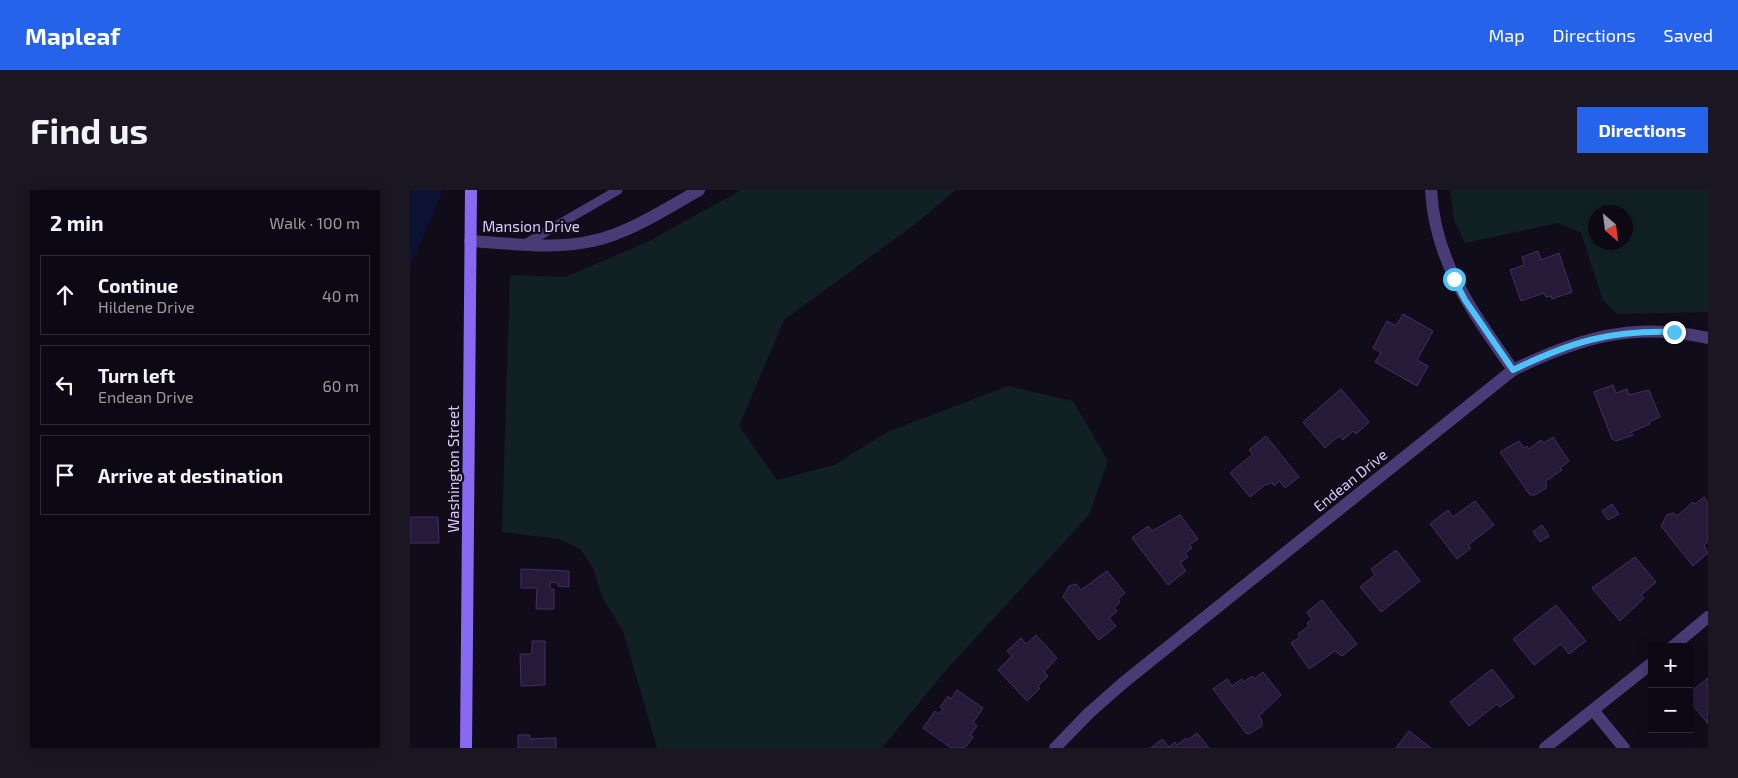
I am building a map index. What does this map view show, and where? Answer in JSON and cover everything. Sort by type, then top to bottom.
[{"type":"main road","name":"Washington Street","points":[[466,748],[471,190]]},
{"type":"street","name":"Mansion Drive","points":[[470,242],[562,245],[592,241],[616,234],[699,190]]},
{"type":"street","points":[[1432,190],[1437,233],[1454,279],[1465,300],[1513,370]]},
{"type":"street","name":"Endean Drive","points":[[1055,748],[1089,713],[1123,683],[1513,370],[1554,351],[1600,336],[1649,331],[1674,332],[1708,338]]},
{"type":"street","points":[[1677,643],[1708,617]]},
{"type":"street","points":[[1545,748],[1648,666]]},
{"type":"street","points":[[1593,710],[1624,748]]},
{"type":"lane","points":[[525,244],[618,190]]},
{"type":"shaded area","points":[[741,190],[956,190],[914,225],[784,320],[739,426],[777,480],[834,465],[887,432],[1008,386],[1073,401],[1108,461],[1089,515],[946,670],[882,748],[657,748],[623,631],[602,597],[593,568],[580,549],[559,539],[502,532],[510,275],[565,277],[647,242]]},
{"type":"shaded area","points":[[1450,190],[1708,190],[1708,312],[1617,314],[1603,300],[1581,233],[1558,223],[1465,243],[1454,220]]},
{"type":"water","points":[[410,190],[443,190],[410,266]]},
{"type":"building","points":[[1538,251],[1541,260],[1559,253],[1572,292],[1552,299],[1551,296],[1546,297],[1544,293],[1521,301],[1510,270],[1524,265],[1522,257]]},
{"type":"building","points":[[1403,314],[1433,331],[1417,360],[1428,366],[1417,386],[1375,362],[1381,353],[1373,348],[1387,321],[1396,326]]},
{"type":"building","points":[[1613,385],[1616,393],[1627,389],[1629,395],[1649,390],[1660,417],[1649,422],[1650,424],[1631,432],[1633,435],[1616,441],[1612,439],[1594,392]]},
{"type":"building","points":[[1341,389],[1369,422],[1356,434],[1353,431],[1343,440],[1339,436],[1325,448],[1303,422]]},
{"type":"building","points":[[1266,436],[1299,477],[1285,488],[1279,481],[1274,486],[1272,482],[1268,485],[1266,484],[1250,497],[1230,473],[1253,454],[1249,450]]},
{"type":"building","points":[[1553,437],[1569,461],[1560,468],[1562,470],[1546,481],[1546,488],[1535,495],[1530,495],[1500,452],[1519,441],[1524,448],[1527,446],[1529,449],[1541,440],[1544,443]]},
{"type":"building","points":[[1704,497],[1708,503],[1708,542],[1704,545],[1708,553],[1693,566],[1661,526],[1667,515],[1674,513],[1677,516],[1693,502],[1695,504]]},
{"type":"building","points":[[1475,501],[1494,525],[1468,545],[1471,548],[1457,559],[1430,524],[1448,510],[1453,517]]},
{"type":"building","points":[[1612,504],[1619,514],[1608,520],[1602,511]]},
{"type":"building","points":[[1180,515],[1198,539],[1189,545],[1192,548],[1185,553],[1188,557],[1180,563],[1186,571],[1168,585],[1132,538],[1148,526],[1152,531]]},
{"type":"building","points":[[410,517],[438,517],[439,543],[410,543]]},
{"type":"building","points":[[1542,525],[1549,536],[1540,542],[1533,532]]},
{"type":"building","points":[[1396,550],[1420,581],[1381,612],[1360,587],[1375,575],[1371,569]]},
{"type":"building","points":[[1635,557],[1656,582],[1641,595],[1644,598],[1620,621],[1592,588]]},
{"type":"building","points":[[521,569],[569,571],[569,587],[558,586],[558,583],[550,582],[550,589],[554,589],[554,609],[536,609],[537,588],[521,588]]},
{"type":"building","points":[[1107,571],[1125,593],[1118,599],[1120,602],[1114,608],[1117,611],[1109,618],[1116,626],[1099,640],[1063,597],[1069,586],[1076,584],[1081,590]]},
{"type":"building","points":[[1322,600],[1357,644],[1342,656],[1335,651],[1309,669],[1291,643],[1300,637],[1298,634],[1309,626],[1307,623],[1312,620],[1307,612]]},
{"type":"building","points":[[1556,605],[1586,641],[1569,654],[1561,644],[1534,665],[1513,639]]},
{"type":"building","points":[[1036,635],[1057,658],[1044,672],[1048,676],[1038,686],[1040,688],[1027,701],[998,670],[1012,656],[1007,651],[1021,638],[1026,644]]},
{"type":"building","points":[[532,641],[545,641],[545,685],[521,686],[520,654],[532,654]]},
{"type":"building","points":[[1492,669],[1514,697],[1500,707],[1497,704],[1469,726],[1450,702]]},
{"type":"building","points":[[1263,672],[1281,695],[1259,716],[1262,726],[1249,734],[1246,733],[1213,689],[1227,679],[1232,686],[1242,679],[1244,682],[1252,676],[1254,679]]},
{"type":"building","points":[[1708,678],[1708,724],[1693,705],[1693,690]]},
{"type":"building","points":[[957,690],[983,708],[973,723],[977,726],[970,735],[973,737],[965,748],[951,748],[923,728],[935,711],[939,714],[943,709],[940,707],[948,696],[951,699]]},
{"type":"building","points":[[1409,731],[1431,748],[1396,748]]},
{"type":"building","points":[[1197,733],[1209,748],[1151,748],[1162,739],[1169,747],[1175,742],[1177,745]]},
{"type":"building","points":[[518,735],[530,735],[530,739],[556,738],[556,748],[518,748]]},
{"type":"route","points":[[1454,279],[1465,300],[1513,370],[1576,342],[1600,336],[1625,332],[1674,332]]}]
